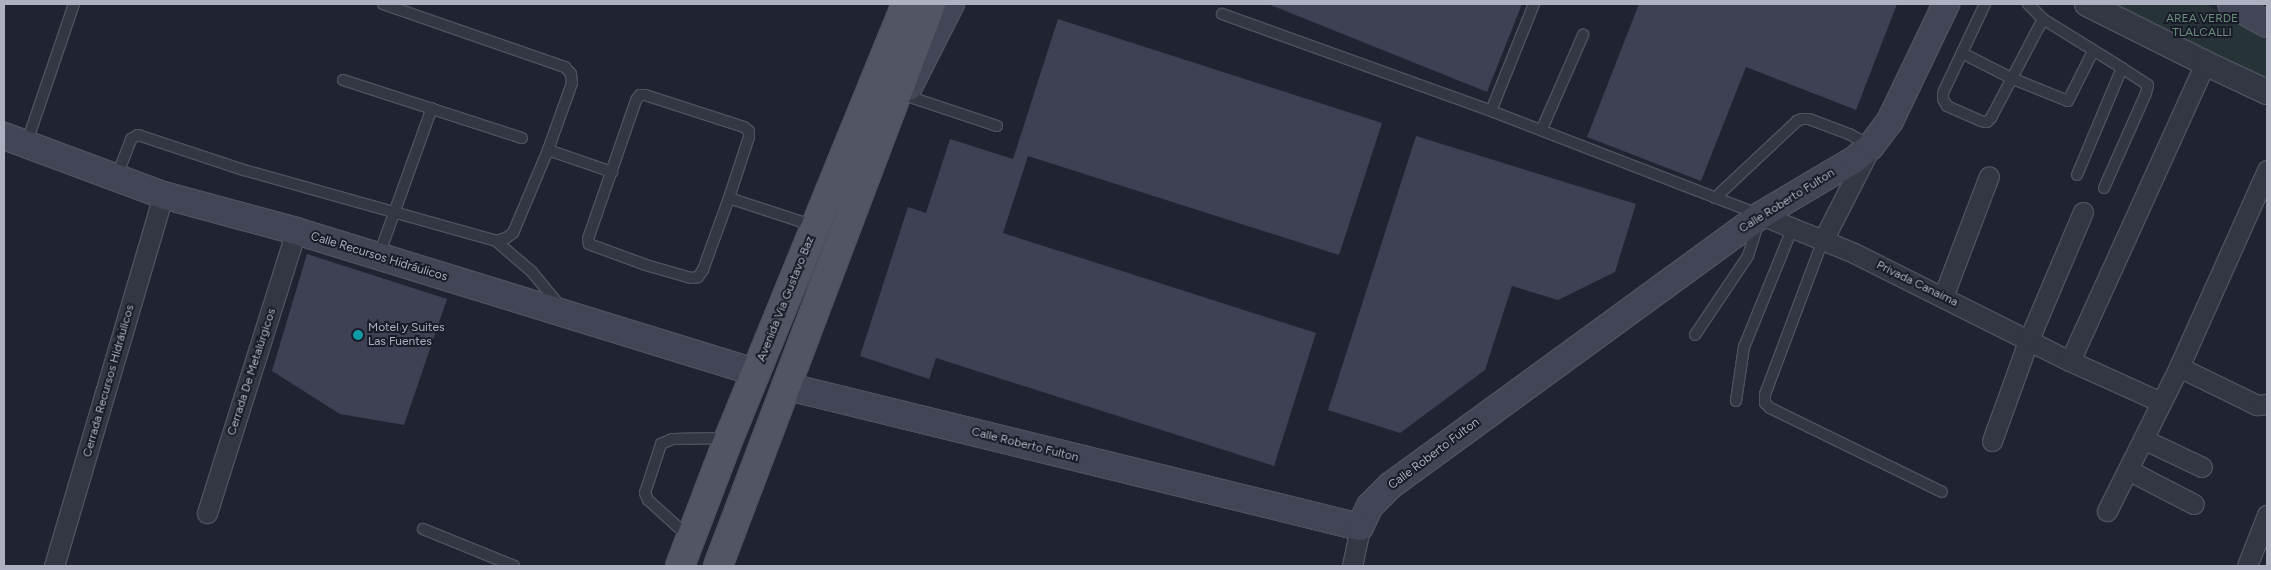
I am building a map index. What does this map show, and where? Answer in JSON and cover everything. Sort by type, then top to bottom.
[{"type":"main road","name":"Avenida Via Gustavo Baz","points":[[680,566],[729,438],[894,32],[901,4]]},
{"type":"main road","name":"Calle Roberto Fulton","points":[[785,386],[1360,527],[1370,506],[1391,485],[1762,215],[1854,160],[1871,146],[1890,121],[1946,4]]},
{"type":"main road","points":[[2231,4],[2267,24]]},
{"type":"main road","name":"Avenida Via Gustavo Baz","points":[[894,32],[929,5]]},
{"type":"main road","points":[[878,140],[904,95],[929,5]]},
{"type":"main road","points":[[718,566],[929,5]]},
{"type":"main road","name":"Calle Recursos Hidráulicos","points":[[15,141],[163,195],[296,231],[757,373]]},
{"type":"street","points":[[2087,4],[2205,64],[2267,92]]},
{"type":"street","points":[[2070,361],[2205,64]]},
{"type":"street","points":[[1823,240],[1871,146]]},
{"type":"street","points":[[2107,512],[2179,367],[2267,170]]},
{"type":"street","points":[[1943,297],[1989,176]]},
{"type":"street","name":"Cerrada Recursos Hidráulicos","points":[[54,566],[163,195]]},
{"type":"street","points":[[1992,441],[2029,339],[2083,212]]},
{"type":"street","name":"Privada Canaima","points":[[1762,215],[1854,253],[2070,361],[2161,402]]},
{"type":"street","name":"Cerrada De Metalúrgicos","points":[[207,513],[296,231]]},
{"type":"street","points":[[2179,367],[2257,404],[2267,404]]},
{"type":"street","points":[[2143,439],[2202,466]]},
{"type":"street","points":[[2128,470],[2194,504]]},
{"type":"street","points":[[2247,566],[2267,515]]},
{"type":"street","points":[[1352,566],[1360,527]]},
{"type":"lane","points":[[15,141],[74,4]]},
{"type":"lane","points":[[383,4],[565,67],[571,74],[572,84],[548,150],[513,233],[506,238],[496,241]]},
{"type":"lane","points":[[1490,111],[1534,4]]},
{"type":"lane","points":[[1985,4],[1943,94],[1942,100],[1947,106],[1987,122],[2043,19]]},
{"type":"lane","points":[[2028,4],[2043,19],[2148,85],[2104,188]]},
{"type":"lane","points":[[1222,14],[1542,130],[1762,215],[1748,256],[1696,335]]},
{"type":"lane","points":[[1542,130],[1583,34]]},
{"type":"lane","points":[[1962,53],[2011,78],[2068,101],[2093,51]]},
{"type":"lane","points":[[2077,175],[2122,68]]},
{"type":"lane","points":[[343,80],[522,138]]},
{"type":"lane","points":[[640,95],[744,127],[749,131],[750,136],[729,198],[703,270],[698,277],[691,278],[593,248],[589,244],[612,172],[636,100],[640,95]]},
{"type":"lane","points":[[904,95],[997,126]]},
{"type":"lane","points":[[379,256],[432,108]]},
{"type":"lane","points":[[1715,198],[1797,121],[1802,119],[1809,119],[1849,134],[1871,146]]},
{"type":"lane","points":[[116,179],[131,139],[138,135],[244,170],[496,241],[532,272],[566,313]]},
{"type":"lane","points":[[548,150],[612,172]]},
{"type":"lane","points":[[729,198],[815,227]]},
{"type":"lane","points":[[1736,401],[1744,347],[1793,227]]},
{"type":"lane","points":[[1823,240],[1765,394],[1765,403],[1770,408],[1942,492]]},
{"type":"lane","points":[[691,538],[648,500],[645,493],[661,444],[672,439],[729,438]]},
{"type":"lane","points":[[422,529],[514,566]]},
{"type":"green space","name":"AREA VERDE TLALCALLI","points":[[2113,4],[2206,4],[2267,40],[2267,78],[2216,56]]},
{"type":"building","points":[[1268,4],[1522,4],[1487,92]]},
{"type":"building","points":[[1639,4],[1897,4],[1856,110],[1746,67],[1701,181],[1587,137]]},
{"type":"building","points":[[1058,19],[1382,123],[1339,255],[1028,156],[1003,233],[1316,333],[1274,466],[936,358],[929,379],[860,356],[908,207],[926,213],[950,139],[1013,159]]},
{"type":"building","points":[[1416,136],[1636,204],[1615,272],[1558,300],[1512,286],[1485,370],[1400,433],[1328,410]]},
{"type":"building","name":"Motel y Suites Las Fuentes","points":[[307,254],[447,299],[404,425],[340,414],[272,371]]},
{"type":"place","name":"Motel y Suites Las Fuentes","points":[[358,335]]}]
